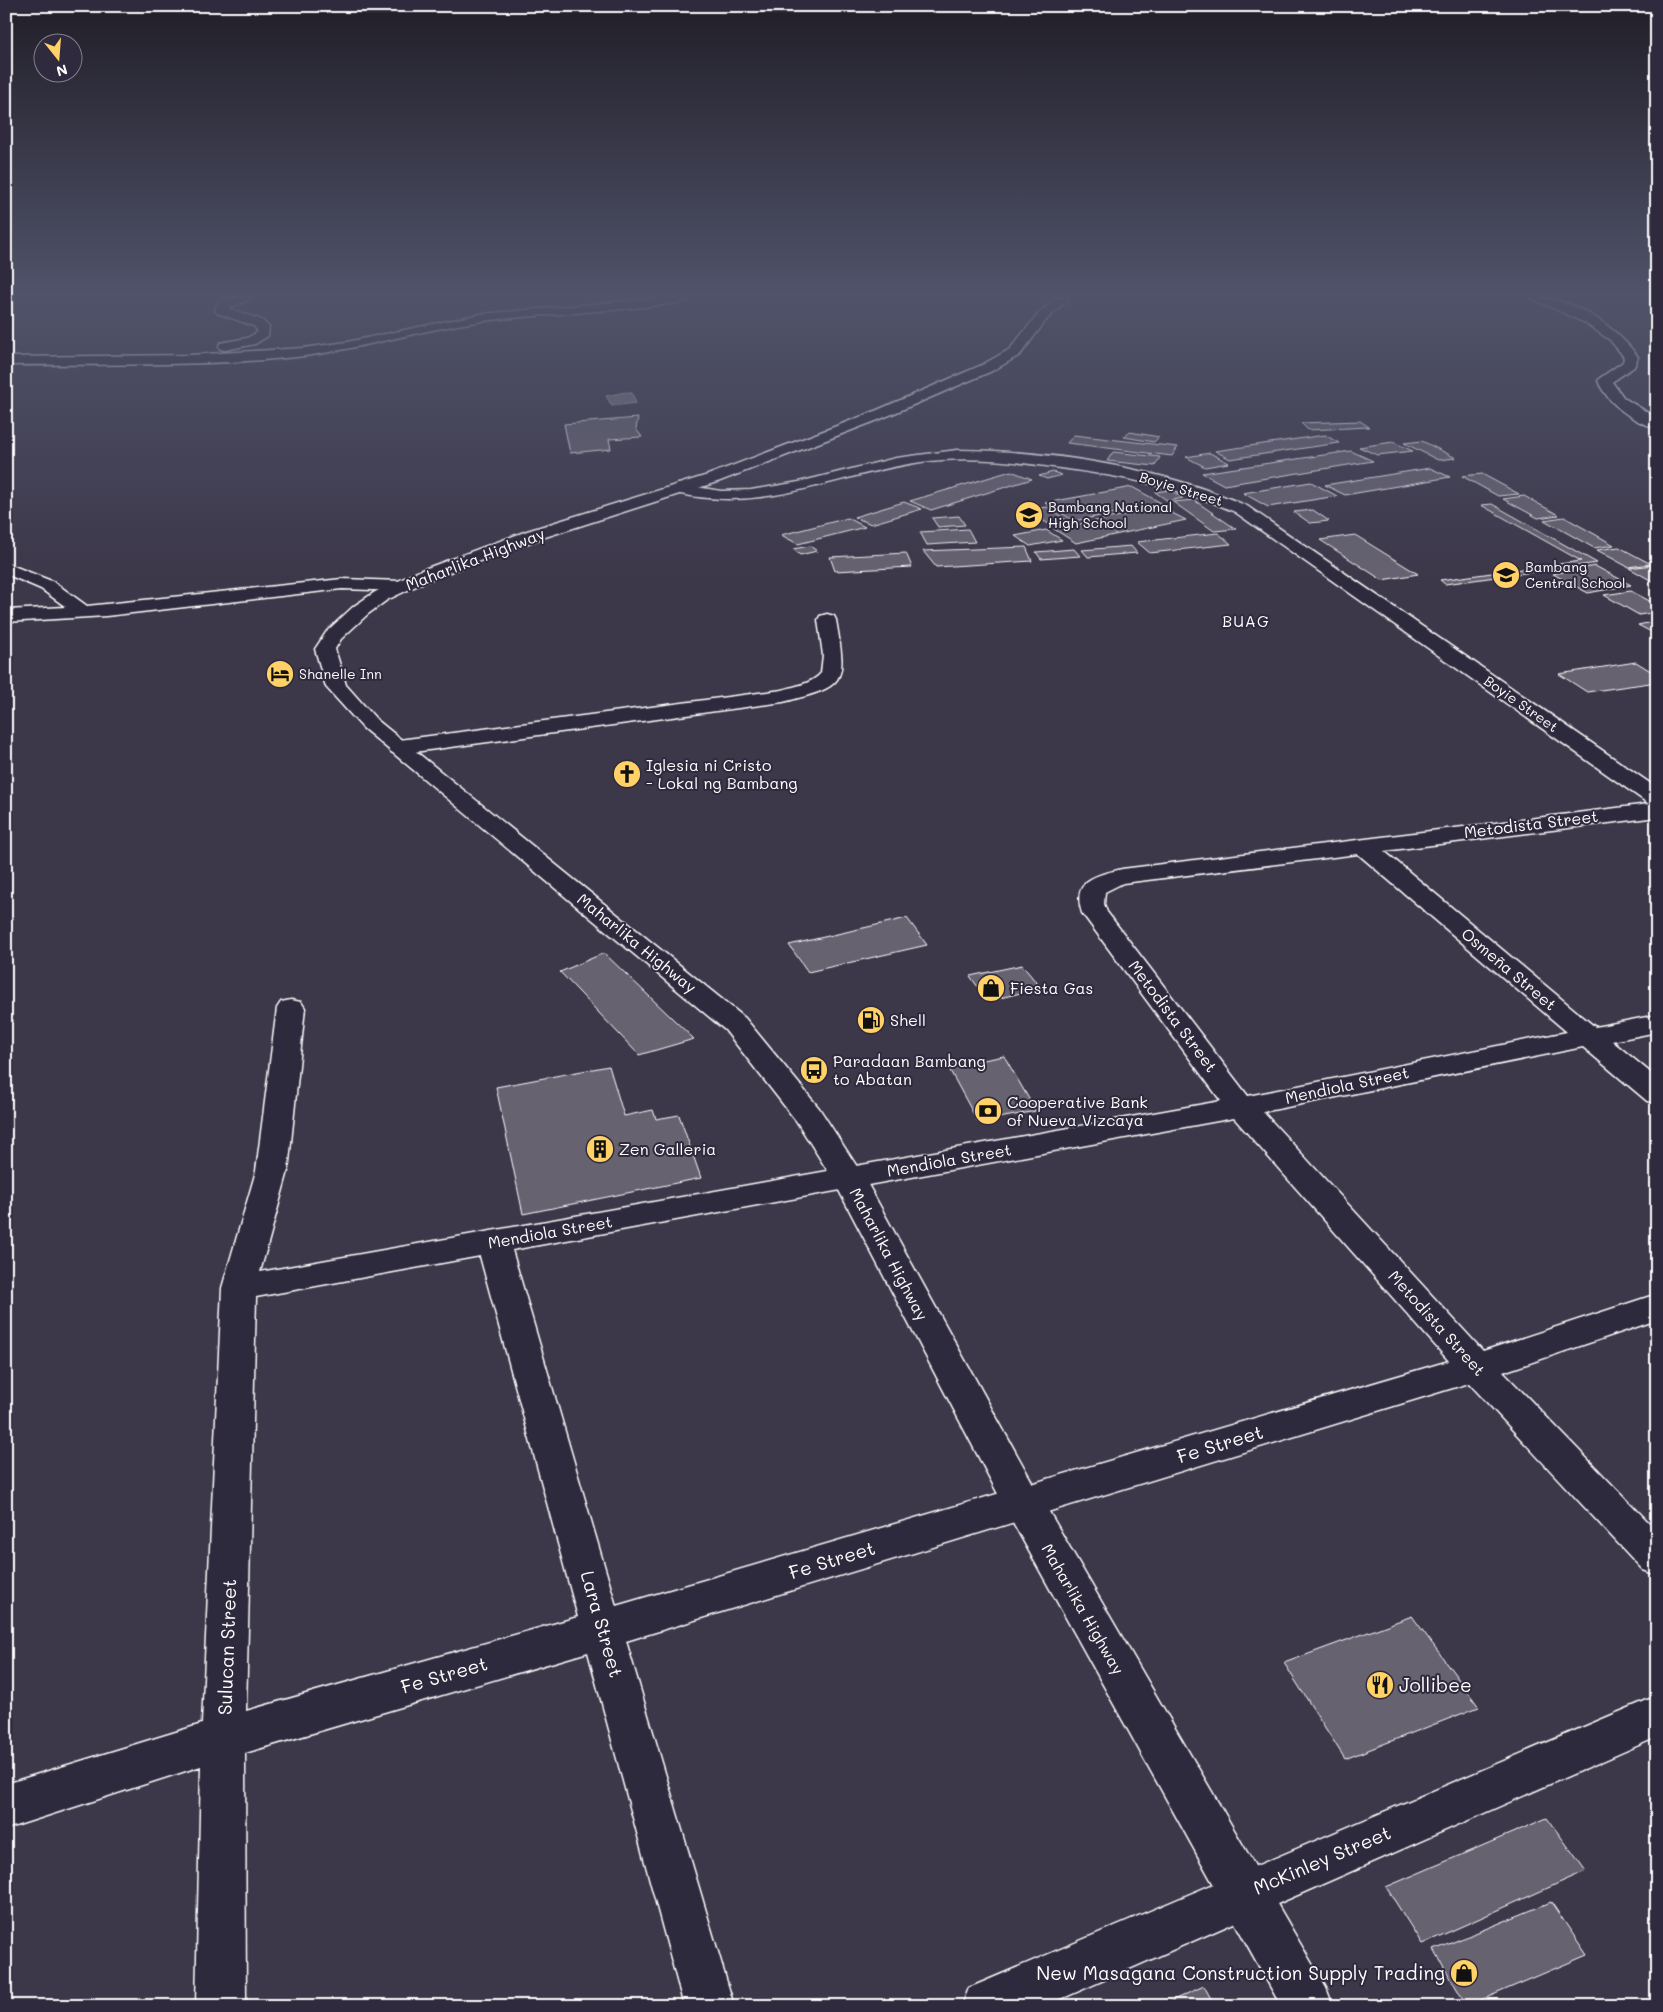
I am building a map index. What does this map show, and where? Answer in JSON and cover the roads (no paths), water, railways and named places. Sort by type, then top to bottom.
[{"type":"street","name":"Maharlika Highway","points":[[930,392],[820,438],[678,489],[487,551],[425,575],[381,596],[349,620],[325,649],[336,687],[349,704],[370,724],[735,1024],[808,1115],[849,1179],[1023,1503],[1308,2006]]},
{"type":"street","points":[[1610,392],[1620,401],[1657,424]]},
{"type":"street","name":"Boyie Street","points":[[678,489],[726,496],[766,493],[869,467],[957,454],[1002,454],[1139,476],[1202,493],[1241,509],[1657,799]]},
{"type":"street","points":[[6,568],[46,584],[65,596],[83,612]]},
{"type":"street","points":[[6,637],[12,615],[83,612],[234,598],[342,584],[401,586]]},
{"type":"street","points":[[399,747],[782,696],[809,689],[829,680],[835,668],[827,620]]},
{"type":"street","name":"Metodista Street","points":[[1657,810],[1122,876],[1100,881],[1094,887],[1090,902],[1095,914],[1241,1107],[1476,1367],[1657,1558]]},
{"type":"street","name":"Osmeña Street","points":[[1362,845],[1657,1094]]},
{"type":"street","name":"Sulucan Street","points":[[222,2006],[224,1738],[239,1288],[272,1171],[291,1008]]},
{"type":"street","name":"Mendiola Street","points":[[239,1288],[1241,1107],[1657,1023]]},
{"type":"street","name":"Lara Street","points":[[493,1243],[709,2006]]},
{"type":"street","name":"Fe Street","points":[[6,1807],[224,1738],[603,1629],[1476,1367],[1657,1307]]},
{"type":"street","name":"McKinley Street","points":[[987,2006],[1657,1716]]},
{"type":"place","name":"Bambang National High School","points":[[1029,515]]},
{"type":"place","name":"Bambang Central School","points":[[1506,575]]},
{"type":"place","name":"Shanelle Inn","points":[[280,674]]},
{"type":"place","name":"Iglesia ni Cristo - Lokal ng Bambang","points":[[627,774]]},
{"type":"place","name":"Fiesta Gas","points":[[991,988]]},
{"type":"place","name":"Shell","points":[[871,1020]]},
{"type":"place","name":"Paradaan Bambang to Abatan","points":[[814,1070]]},
{"type":"place","name":"Cooperative Bank of Nueva Vizcaya","points":[[988,1111]]},
{"type":"place","name":"Zen Galleria","points":[[600,1149]]},
{"type":"place","name":"Jollibee","points":[[1380,1685]]},
{"type":"place","name":"New Masagana Construction Supply Trading","points":[[1464,1973]]},
{"type":"district","name":"BUAG","points":[[1246,621]]}]
